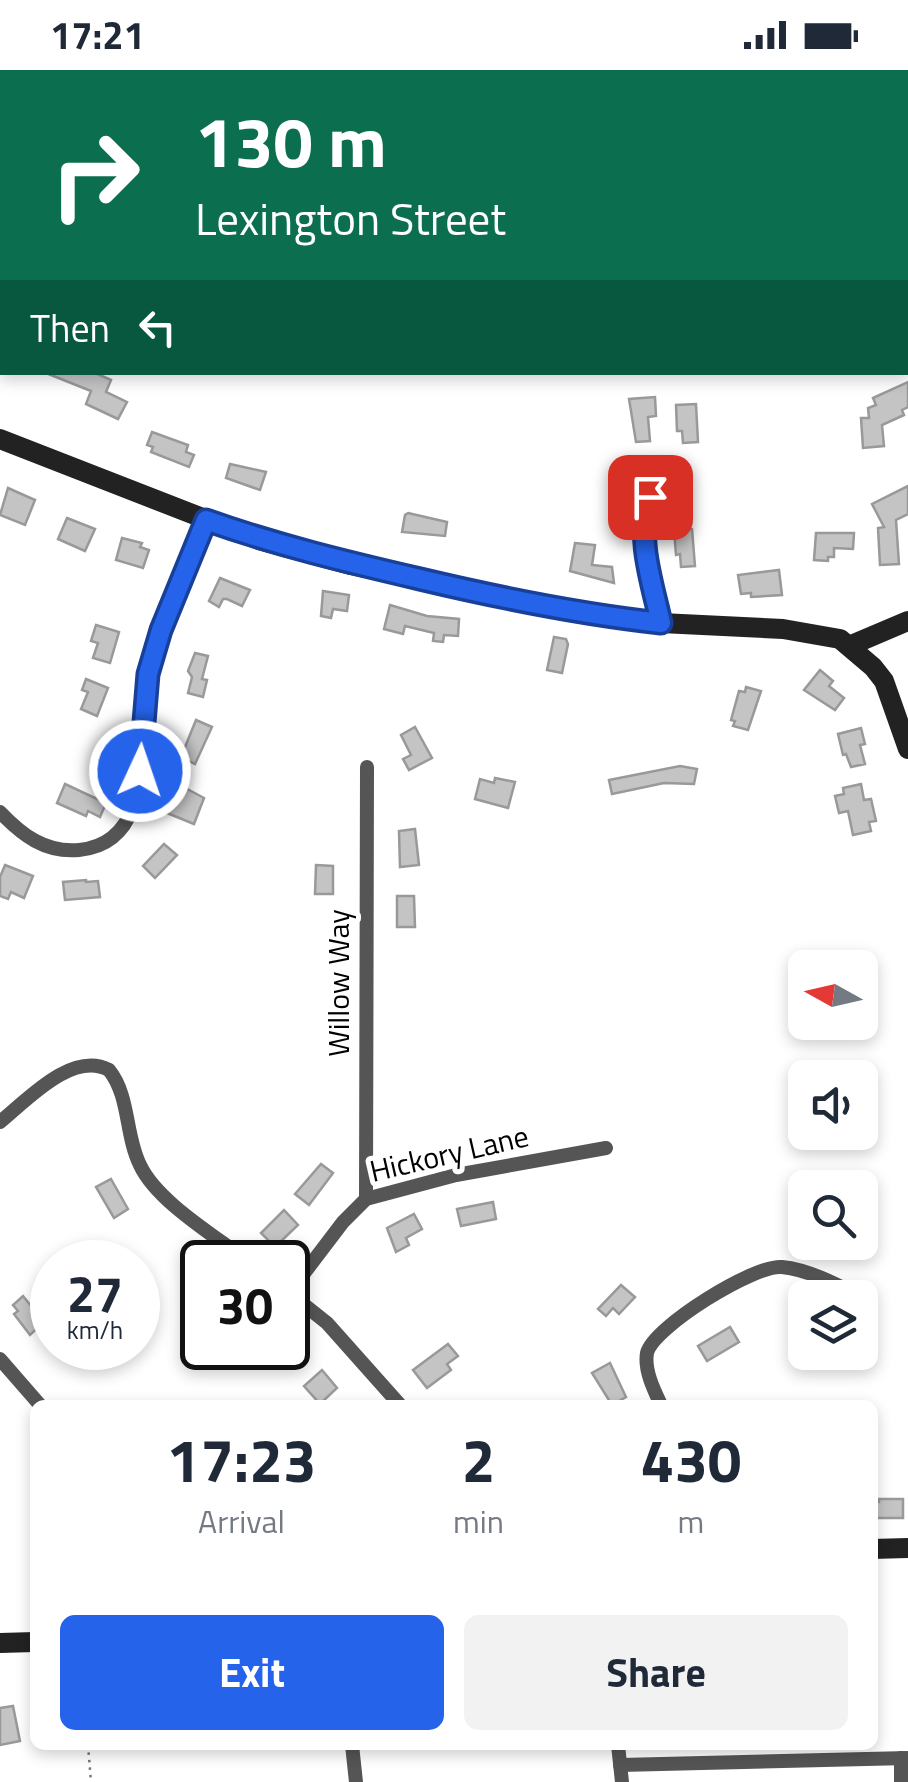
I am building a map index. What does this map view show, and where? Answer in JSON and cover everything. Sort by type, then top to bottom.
[{"type":"street","points":[[0,439],[259,540],[351,564],[567,611],[661,623],[812,631],[840,638],[884,680],[908,749]]},
{"type":"street","points":[[661,623],[646,553],[645,524],[650,497],[664,479]]},
{"type":"street","points":[[0,812],[34,842],[53,850],[92,848],[108,842],[122,830],[137,796],[153,652],[206,520]]},
{"type":"street","points":[[849,646],[908,622]]},
{"type":"street","name":"Willow Way","points":[[366,1199],[367,767]]},
{"type":"street","points":[[0,1122],[66,1072],[90,1064],[109,1070],[122,1097],[137,1158],[149,1181],[222,1240]]},
{"type":"street","name":"Hickory Lane","points":[[310,1264],[366,1199],[456,1174],[606,1148]]},
{"type":"street","points":[[659,1400],[647,1355],[653,1342],[669,1326],[759,1272],[785,1267],[818,1280]]},
{"type":"street","points":[[310,1309],[328,1323],[396,1400]]},
{"type":"street","points":[[0,1359],[36,1400]]},
{"type":"street","points":[[878,1549],[908,1548]]},
{"type":"street","points":[[0,1643],[30,1642]]},
{"type":"street","points":[[353,1750],[356,1782]]},
{"type":"street","points":[[618,1750],[622,1782]]},
{"type":"street","points":[[620,1765],[904,1758],[901,1782]]},
{"type":"path","points":[[89,1750],[92,1782]]},
{"type":"building","points":[[51,375],[100,375],[111,380],[106,392],[127,402],[118,419],[86,404],[91,391]]},
{"type":"building","points":[[908,382],[908,407],[902,410],[904,415],[882,425],[884,446],[863,448],[861,418],[869,418],[868,408],[876,405],[873,398]]},
{"type":"building","points":[[655,397],[656,416],[648,417],[650,441],[636,442],[629,399]]},
{"type":"building","points":[[696,404],[698,442],[683,443],[682,431],[677,431],[676,405]]},
{"type":"building","points":[[152,432],[188,445],[186,452],[194,455],[189,467],[151,452],[153,447],[147,445]]},
{"type":"building","points":[[230,464],[266,472],[260,490],[226,478]]},
{"type":"building","points":[[908,486],[908,514],[896,520],[899,564],[880,565],[878,528],[884,527],[872,504]]},
{"type":"building","points":[[8,488],[35,500],[25,525],[0,515]]},
{"type":"building","points":[[408,513],[447,522],[445,536],[402,532]]},
{"type":"building","points":[[67,518],[95,529],[85,551],[58,539]]},
{"type":"building","points":[[692,529],[695,566],[681,567],[674,530]]},
{"type":"building","points":[[816,533],[854,533],[853,549],[834,548],[834,557],[828,557],[828,561],[814,560]]},
{"type":"building","points":[[122,538],[142,543],[140,547],[149,550],[143,568],[116,560]]},
{"type":"building","points":[[575,543],[595,545],[592,565],[612,567],[614,583],[570,571]]},
{"type":"building","points":[[779,570],[782,595],[741,594],[738,575]]},
{"type":"building","points":[[220,578],[250,590],[242,606],[227,599],[219,607],[209,601]]},
{"type":"building","points":[[323,591],[349,595],[347,611],[333,609],[331,618],[321,616]]},
{"type":"building","points":[[390,605],[427,616],[459,619],[458,636],[444,635],[443,642],[433,641],[434,633],[405,626],[403,634],[384,629]]},
{"type":"building","points":[[96,625],[119,632],[110,663],[93,658],[98,643],[91,641]]},
{"type":"building","points":[[554,637],[566,639],[568,644],[562,673],[547,670]]},
{"type":"building","points":[[195,653],[208,656],[202,679],[207,680],[203,697],[188,693],[192,677],[188,671]]},
{"type":"building","points":[[820,670],[833,681],[829,686],[844,698],[835,710],[804,690]]},
{"type":"building","points":[[86,679],[108,688],[97,716],[81,709],[88,692],[82,690]]},
{"type":"building","points":[[746,687],[761,691],[748,730],[733,726],[735,721],[731,720],[739,691],[745,692]]},
{"type":"building","points":[[196,720],[212,727],[195,764],[181,757]]},
{"type":"building","points":[[415,727],[432,758],[409,770],[403,759],[411,755],[401,735]]},
{"type":"building","points":[[861,728],[865,764],[851,767],[846,754],[843,755],[838,734]]},
{"type":"building","points":[[680,766],[697,769],[694,784],[664,783],[612,794],[609,780]]},
{"type":"building","points":[[495,778],[515,782],[508,808],[475,799],[480,779],[494,783]]},
{"type":"building","points":[[65,784],[106,803],[100,817],[88,811],[86,816],[57,803]]},
{"type":"building","points":[[178,784],[204,798],[194,824],[167,813]]},
{"type":"building","points":[[861,784],[864,800],[871,799],[876,821],[869,822],[871,831],[853,835],[848,811],[839,813],[835,796],[844,794],[843,788]]},
{"type":"building","points":[[415,829],[419,865],[400,867],[399,831]]},
{"type":"building","points":[[164,844],[177,855],[155,878],[143,866]]},
{"type":"building","points":[[5,865],[33,876],[24,898],[11,892],[8,899],[0,896],[0,877]]},
{"type":"building","points":[[316,865],[333,866],[333,894],[315,894]]},
{"type":"building","points":[[98,881],[100,897],[65,900],[63,882]]},
{"type":"building","points":[[397,896],[414,896],[415,927],[397,927]]},
{"type":"building","points":[[321,1164],[333,1173],[309,1205],[295,1194]]},
{"type":"building","points":[[111,1179],[128,1209],[114,1218],[96,1187]]},
{"type":"building","points":[[493,1202],[496,1219],[461,1226],[457,1209]]},
{"type":"building","points":[[284,1210],[298,1225],[282,1240],[268,1240],[261,1233]]},
{"type":"building","points":[[414,1214],[422,1229],[406,1238],[409,1245],[396,1252],[387,1228]]},
{"type":"building","points":[[621,1285],[635,1297],[619,1314],[613,1308],[606,1316],[598,1309]]},
{"type":"building","points":[[23,1296],[30,1305],[30,1335],[14,1314],[18,1311],[13,1305]]},
{"type":"building","points":[[730,1327],[739,1342],[707,1361],[698,1346]]},
{"type":"building","points":[[448,1344],[458,1356],[447,1364],[451,1370],[427,1388],[413,1370]]},
{"type":"building","points":[[610,1363],[626,1397],[609,1400],[592,1373]]},
{"type":"building","points":[[322,1370],[337,1388],[324,1400],[316,1400],[304,1386]]},
{"type":"building","points":[[903,1499],[903,1518],[878,1518],[879,1502]]},
{"type":"building","points":[[13,1706],[20,1741],[0,1745],[0,1708]]},
{"type":"route","points":[[140,771],[144,706],[153,652],[206,520],[259,540],[351,564],[567,611],[661,623],[646,553],[645,524],[650,497]]}]
